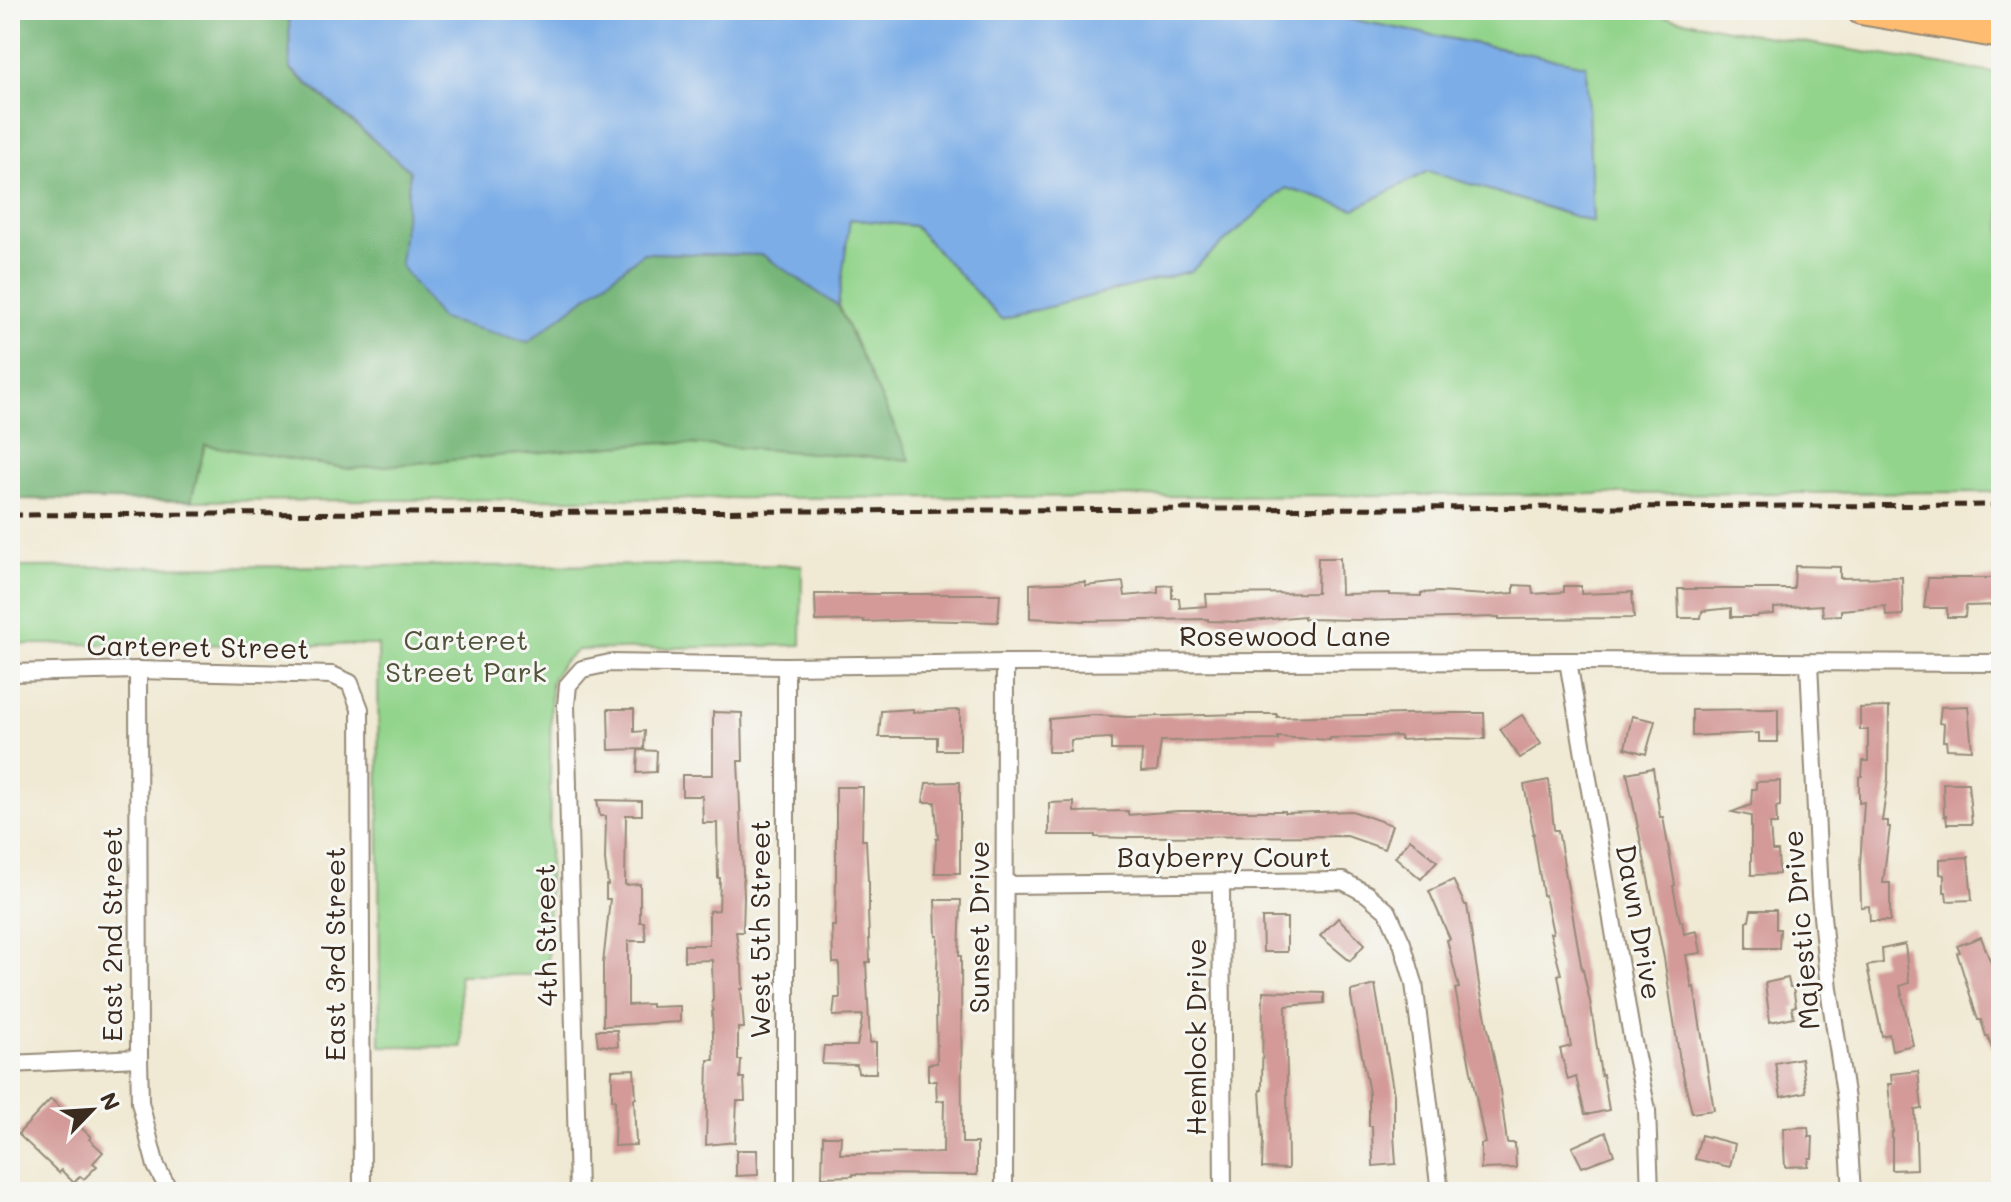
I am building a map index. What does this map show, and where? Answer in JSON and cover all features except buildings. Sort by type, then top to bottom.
[{"type":"highway","points":[[1861,10],[2001,34]]},
{"type":"street","name":"Rosewood Lane","points":[[574,678],[582,669],[610,663],[786,666],[1568,661],[2001,663]]},
{"type":"street","name":"Dawn Drive","points":[[1568,661],[1647,1110],[1650,1192]]},
{"type":"street","name":"Sunset Drive","points":[[1004,1192],[1005,663]]},
{"type":"street","name":"Majestic Drive","points":[[1809,663],[1820,895],[1829,989],[1846,1100],[1852,1192]]},
{"type":"street","name":"West 5th Street","points":[[786,666],[786,1192]]},
{"type":"street","name":"Carteret Street","points":[[10,673],[138,670],[332,675],[350,683],[360,716]]},
{"type":"street","name":"East 2nd Street","points":[[138,670],[140,1102],[156,1166],[170,1192]]},
{"type":"street","name":"4th Street","points":[[574,678],[568,685],[566,705],[578,1192]]},
{"type":"street","name":"East 3rd Street","points":[[360,716],[362,1192]]},
{"type":"street","name":"Bayberry Court","points":[[1005,885],[1343,881],[1367,894],[1388,912],[1402,943],[1414,983],[1440,1192]]},
{"type":"street","name":"Hemlock Drive","points":[[1221,882],[1223,1192]]},
{"type":"street","points":[[10,1064],[139,1058]]},
{"type":"green space","points":[[10,10],[289,10],[290,69],[410,171],[400,265],[528,342],[643,253],[763,255],[838,306],[910,460],[660,442],[349,469],[205,445],[191,501],[10,499]]},
{"type":"green space","points":[[1303,10],[1629,10],[1759,35],[2001,74],[2001,492],[191,501],[205,444],[349,469],[660,442],[909,460],[838,306],[849,219],[914,226],[1001,319],[1191,271],[1286,188],[1355,209],[1428,171],[1593,222],[1586,65]]},
{"type":"green space","name":"Carteret Street Park","points":[[802,565],[801,645],[578,650],[563,662],[551,681],[548,975],[459,975],[462,1047],[380,1046],[378,645],[10,644],[10,567]]},
{"type":"water","points":[[289,10],[1303,10],[1586,65],[1593,222],[1428,171],[1355,209],[1286,188],[1191,271],[1001,319],[914,226],[850,219],[838,306],[763,255],[643,253],[528,342],[441,319],[400,265],[410,171],[290,68]]},
{"type":"railway","points":[[10,515],[2001,505]]}]
